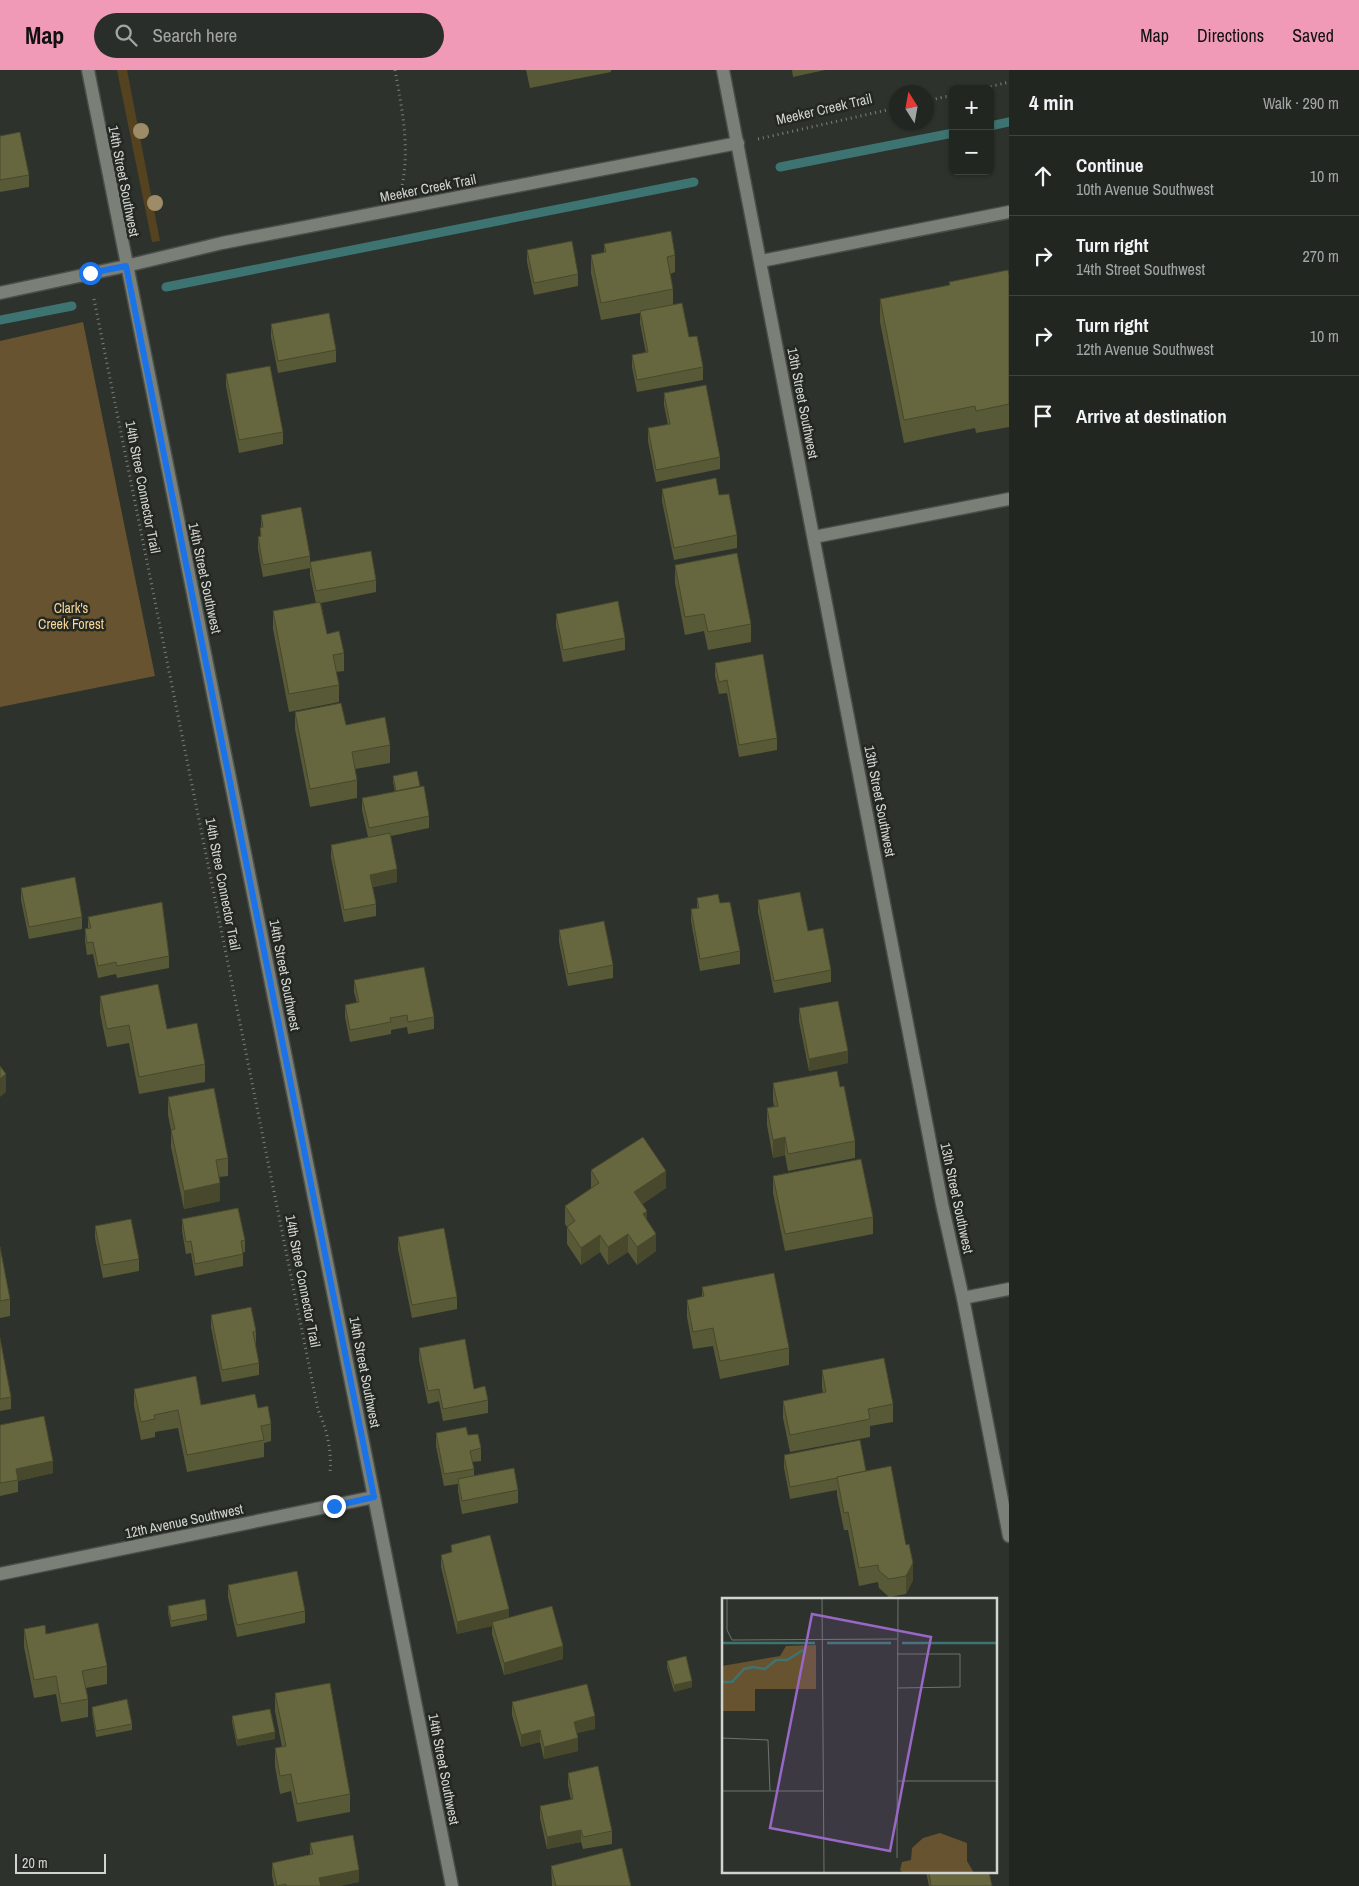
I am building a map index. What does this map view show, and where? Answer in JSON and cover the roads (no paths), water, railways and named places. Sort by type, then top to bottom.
[{"type":"street","name":"14th Street Southwest","points":[[88,70],[452,1886]]},
{"type":"street","name":"13th Street Southwest","points":[[724,70],[942,1204],[964,1298],[1009,1536]]},
{"type":"street","name":"Meeker Creek Trail","points":[[0,293],[222,243],[738,143]]},
{"type":"street","points":[[760,261],[1009,212]]},
{"type":"street","points":[[814,537],[1009,499]]},
{"type":"street","points":[[964,1298],[1009,1289]]},
{"type":"street","name":"12th Avenue Southwest","points":[[0,1574],[374,1497]]},
{"type":"waterway","points":[[994,125],[1009,122]]},
{"type":"waterway","points":[[780,167],[949,134]]},
{"type":"waterway","points":[[166,287],[694,182]]},
{"type":"waterway","points":[[0,320],[72,306]]},
{"type":"park label","name":"Clark's Creek Forest","points":[[71,616]]}]
